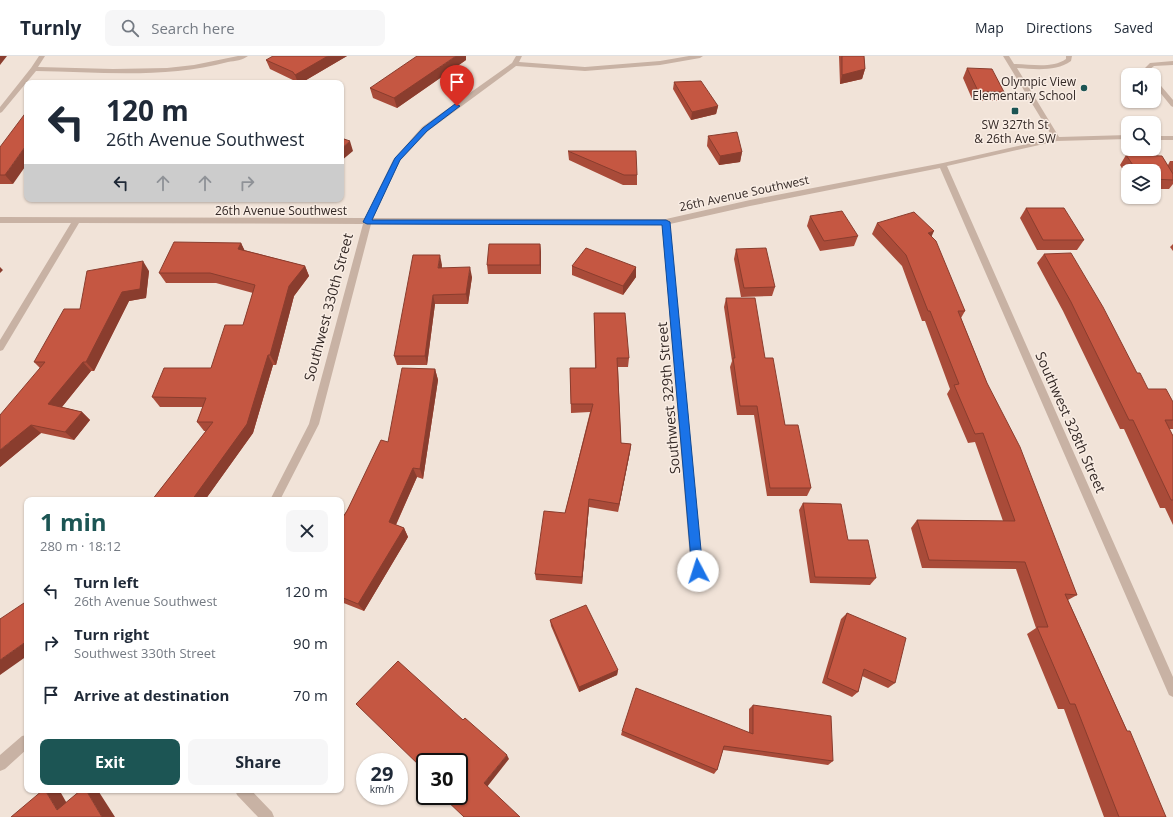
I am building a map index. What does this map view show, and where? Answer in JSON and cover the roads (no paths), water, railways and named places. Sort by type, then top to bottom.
[{"type":"street","points":[[25,80],[42,56]]},
{"type":"street","points":[[34,69],[116,71],[176,69],[223,63],[245,56]]},
{"type":"street","name":"Southwest 330th Street","points":[[277,497],[314,424],[367,222],[397,160],[425,129],[514,64],[519,56]]},
{"type":"street","points":[[514,64],[585,69],[660,63],[700,56]]},
{"type":"street","points":[[1006,56],[1057,138]]},
{"type":"street","points":[[1012,66],[1056,66],[1066,63],[1069,60],[1069,56]]},
{"type":"street","points":[[1148,68],[1152,64],[1173,63]]},
{"type":"street","points":[[0,111],[24,81]]},
{"type":"street","points":[[1161,90],[1173,105]]},
{"type":"street","name":"26th Avenue Southwest","points":[[0,220],[666,222],[750,203],[943,165],[1057,138],[1121,138]]},
{"type":"street","points":[[1161,138],[1173,138]]},
{"type":"street","name":"Southwest 328th Street","points":[[943,165],[1173,691]]},
{"type":"street","points":[[0,348],[76,221]]},
{"type":"street","name":"Southwest 329th Street","points":[[666,222],[698,571]]},
{"type":"street","points":[[0,764],[24,744]]},
{"type":"street","points":[[245,793],[267,817]]},
{"type":"place","name":"Olympic View Elementary School","points":[[1084,88]]},
{"type":"place","name":"SW 327th St & 26th Ave SW","points":[[1015,111]]}]
